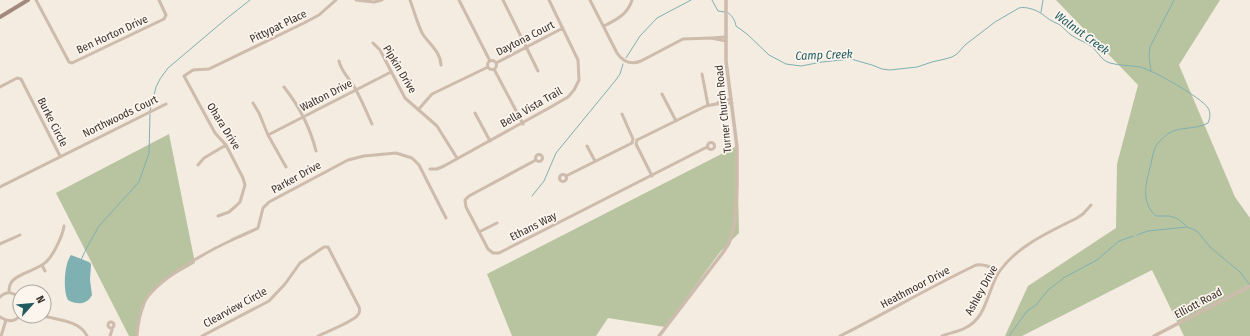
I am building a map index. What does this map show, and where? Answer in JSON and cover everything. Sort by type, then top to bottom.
[{"type":"main road","points":[[0,17],[28,0]]},
{"type":"street","name":"Ben Horton Drive","points":[[36,0],[68,62],[72,63],[164,19],[166,15],[159,0]]},
{"type":"street","name":"Pittypat Place","points":[[223,62],[319,15],[336,0]]},
{"type":"street","points":[[356,0],[374,2],[382,0]]},
{"type":"street","points":[[410,0],[419,27],[441,60],[441,65]]},
{"type":"street","points":[[459,0],[490,61],[496,63],[494,69],[522,124]]},
{"type":"street","points":[[503,0],[538,71]]},
{"type":"street","name":"Bella Vista Trail","points":[[430,169],[437,169],[522,124],[568,98],[574,90],[579,80],[578,60],[549,0]]},
{"type":"street","points":[[590,0],[620,56],[624,60],[632,63],[641,61],[683,39],[711,38],[719,36],[726,39]]},
{"type":"street","points":[[604,26],[621,17],[632,0]]},
{"type":"street","name":"Turner Church Road","points":[[659,336],[724,251],[732,234],[735,223],[737,210],[737,147],[727,70],[726,0]]},
{"type":"street","name":"Daytona Court","points":[[496,63],[563,28]]},
{"type":"street","name":"Pipkin Drive","points":[[374,43],[380,50],[405,98],[437,126],[457,158]]},
{"type":"street","points":[[339,61],[340,68],[356,90],[372,124]]},
{"type":"street","points":[[490,61],[488,67],[490,69],[494,69]]},
{"type":"street","name":"Ohara Drive","points":[[218,216],[229,212],[240,202],[245,185],[226,145],[215,133],[184,76],[193,70],[209,69],[223,62]]},
{"type":"street","name":"Daytona Court","points":[[418,110],[432,94],[488,67]]},
{"type":"street","name":"Walton Drive","points":[[268,135],[391,72]]},
{"type":"street","points":[[702,74],[708,105]]},
{"type":"street","name":"Burke Circle","points":[[0,87],[17,78],[21,79],[60,156],[0,187]]},
{"type":"street","points":[[284,88],[294,100],[303,116],[312,135],[316,151]]},
{"type":"street","points":[[662,94],[676,121]]},
{"type":"street","points":[[566,176],[708,105],[716,104],[721,101],[732,101]]},
{"type":"street","points":[[253,103],[268,135],[286,167]]},
{"type":"street","name":"Northwoods Court","points":[[60,156],[166,104]]},
{"type":"street","points":[[474,114],[490,141]]},
{"type":"street","points":[[622,114],[634,142],[652,176]]},
{"type":"street","points":[[198,165],[204,158],[226,145]]},
{"type":"street","points":[[588,146],[595,161]]},
{"type":"street","name":"Ethans Way","points":[[536,160],[466,198],[465,205],[489,250],[493,253],[498,254],[707,147]]},
{"type":"street","name":"Parker Drive","points":[[137,336],[140,314],[145,302],[151,294],[168,278],[183,267],[228,241],[258,228],[263,208],[269,202],[348,160],[364,156],[396,153],[412,158],[419,165],[446,218]]},
{"type":"street","name":"Ashley Drive","points":[[942,336],[964,329],[978,320],[999,272],[1021,249],[1077,218],[1091,205]]},
{"type":"street","points":[[479,232],[498,223]]},
{"type":"street","points":[[9,292],[10,285],[13,280],[42,265],[50,259],[64,232],[64,226]]},
{"type":"street","points":[[0,244],[20,235]]},
{"type":"street","name":"Clearview Circle","points":[[202,336],[269,301],[285,284],[291,273],[300,263],[324,247],[328,247],[359,307],[359,312],[358,316],[318,336]]},
{"type":"street","name":"Heathmoor Drive","points":[[840,336],[875,318],[905,300],[976,265],[983,264],[990,266],[999,272]]},
{"type":"street","points":[[42,265],[45,271]]},
{"type":"street","name":"Elliott Road","points":[[1154,336],[1250,286]]},
{"type":"street","points":[[0,297],[3,294],[12,293]]},
{"type":"street","points":[[0,317],[6,320],[12,320]]},
{"type":"street","points":[[52,318],[77,325],[84,330],[88,336]]},
{"type":"street","points":[[1,336],[6,320]]},
{"type":"street","points":[[110,336],[112,328]]},
{"type":"green space","points":[[1056,0],[1220,0],[1179,65],[1235,197],[1250,218],[1250,336],[1184,336],[1152,270],[1022,336],[1005,336],[1028,286],[1116,228],[1117,164],[1138,85]]},
{"type":"green space","points":[[169,134],[195,263],[167,279],[148,296],[140,320],[137,336],[129,336],[56,193]]},
{"type":"green space","points":[[737,146],[739,233],[720,252],[665,327],[608,318],[596,336],[512,336],[487,274]]},
{"type":"water","points":[[71,255],[91,264],[90,280],[92,295],[87,301],[82,303],[75,303],[68,300],[66,296],[66,271]]},
{"type":"waterway","points":[[150,111],[156,87],[168,68],[250,0]]},
{"type":"waterway","points":[[626,58],[640,36],[657,18],[691,0]]},
{"type":"waterway","name":"Camp Creek","points":[[712,0],[718,11],[725,12]]},
{"type":"waterway","name":"Walnut Creek","points":[[1041,12],[1043,0]]},
{"type":"waterway","points":[[1151,71],[1149,56],[1150,47],[1174,0]]},
{"type":"waterway","name":"Walnut Creek","points":[[728,13],[734,19],[736,26],[747,34],[769,55],[786,64],[801,66],[851,59],[882,69],[890,70],[917,67],[952,57],[995,22],[1019,8],[1028,8],[1037,11],[1060,25],[1074,37],[1090,45],[1107,62],[1118,65],[1140,67],[1155,73],[1187,91],[1204,103],[1208,108],[1210,112],[1208,123],[1198,127],[1169,133],[1157,144],[1153,153],[1147,178],[1146,198],[1151,210],[1156,216],[1169,216],[1176,218],[1187,227],[1197,231],[1210,247],[1240,272],[1250,285]]},
{"type":"waterway","points":[[532,196],[544,181],[556,153],[615,81],[620,74],[623,64]]},
{"type":"waterway","points":[[81,260],[99,226],[139,182],[149,153],[150,114]]},
{"type":"waterway","points":[[1137,235],[1148,231],[1186,227]]},
{"type":"waterway","points":[[1009,336],[1027,311],[1036,305],[1048,290],[1065,277],[1097,260],[1119,241],[1133,236]]}]
